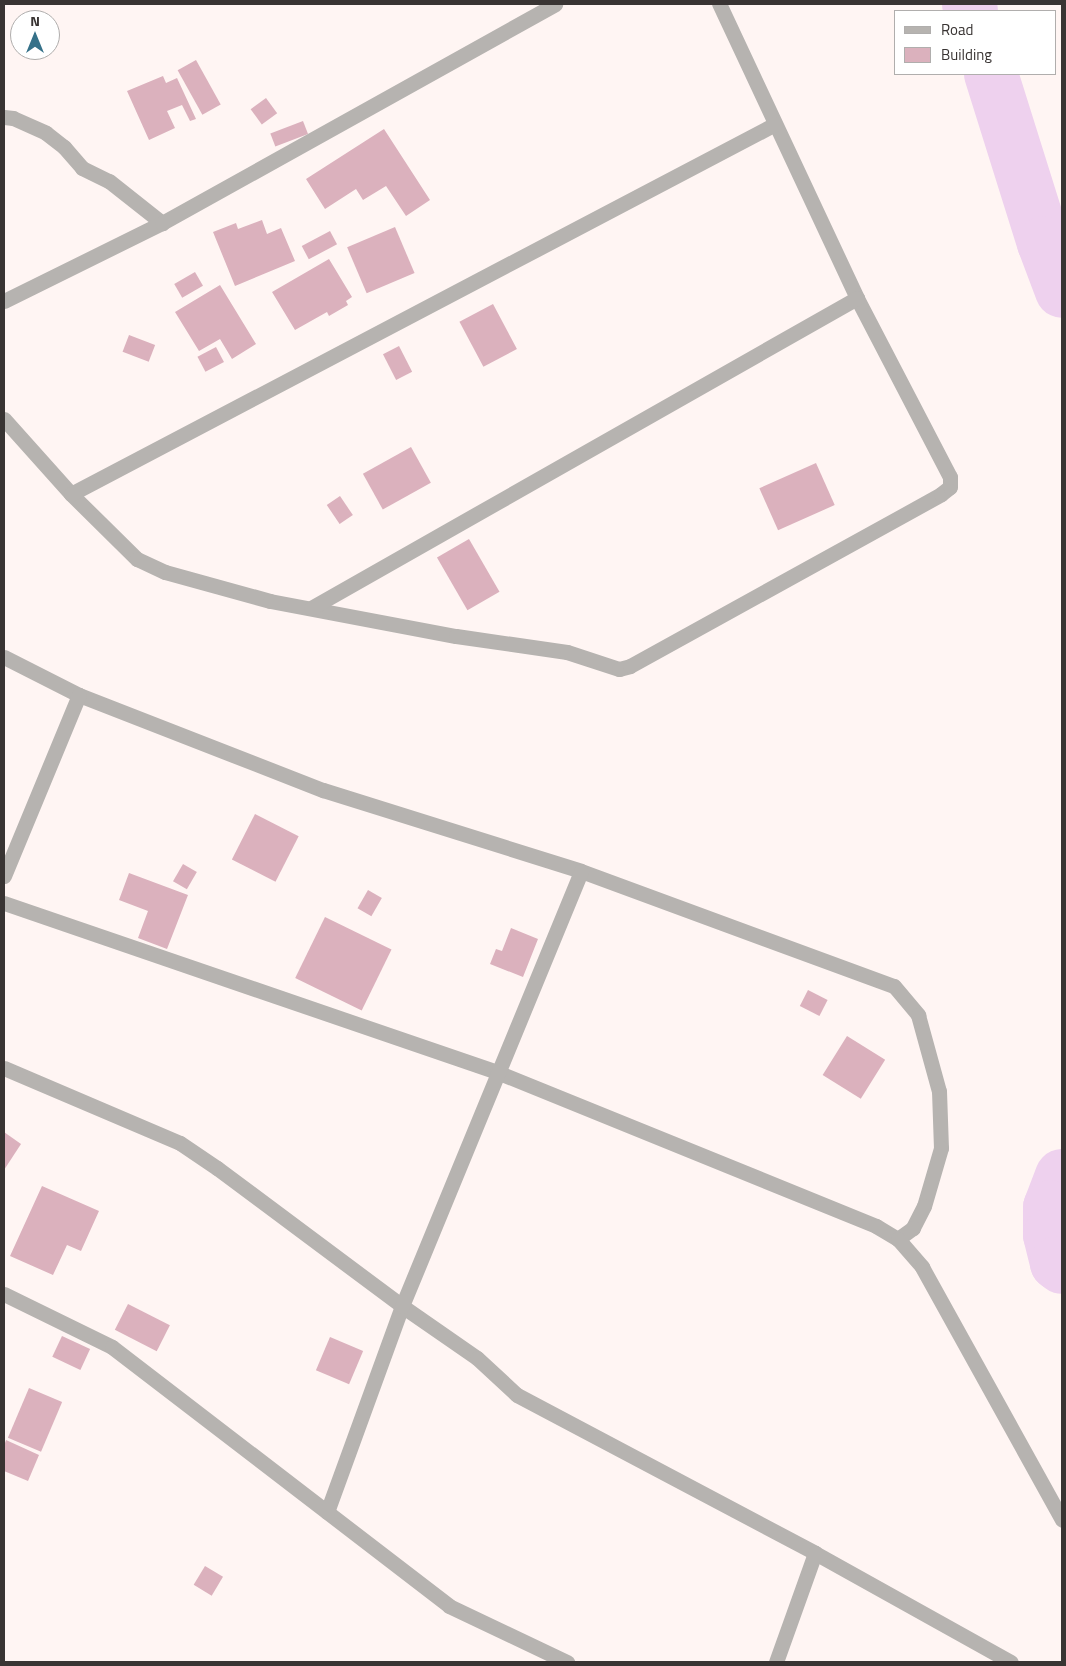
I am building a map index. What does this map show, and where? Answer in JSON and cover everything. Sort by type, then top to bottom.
[{"type":"street","points":[[4,301],[162,223],[555,4]]},
{"type":"street","points":[[4,419],[71,494],[137,559],[174,575],[270,601],[456,636],[567,652],[619,668],[630,666],[941,494],[950,487],[950,477],[856,298],[719,4]]},
{"type":"street","points":[[4,117],[13,118],[46,133],[64,148],[82,168],[109,181],[162,223]]},
{"type":"street","points":[[71,494],[774,124]]},
{"type":"street","points":[[311,608],[856,298]]},
{"type":"street","points":[[4,657],[79,695],[323,790],[581,871],[894,986],[918,1015],[940,1091],[941,1148],[924,1206],[913,1228],[898,1239]]},
{"type":"street","points":[[4,876],[79,695]]},
{"type":"street","points":[[326,1512],[402,1306],[581,871]]},
{"type":"street","points":[[4,903],[497,1072],[876,1226],[898,1239],[922,1267],[1062,1520]]},
{"type":"street","points":[[4,1068],[180,1143],[217,1168],[402,1306],[477,1358],[517,1395],[815,1554],[1011,1662]]},
{"type":"street","points":[[4,1294],[112,1347],[450,1606],[567,1662]]},
{"type":"street","points":[[776,1662],[815,1554]]},
{"type":"building","points":[[196,60],[221,105],[202,115],[178,70]]},
{"type":"building","points":[[163,76],[166,83],[177,78],[196,119],[190,121],[182,105],[167,111],[175,128],[149,140],[127,91]]},
{"type":"building","points":[[266,98],[277,113],[262,125],[251,109]]},
{"type":"building","points":[[303,121],[308,134],[275,147],[270,134]]},
{"type":"building","points":[[384,129],[430,200],[406,216],[386,186],[363,200],[356,189],[325,209],[306,179]]},
{"type":"building","points":[[262,220],[267,234],[281,228],[295,261],[235,286],[213,232],[236,223],[238,229]]},
{"type":"building","points":[[395,227],[415,273],[367,293],[347,247]]},
{"type":"building","points":[[330,231],[337,244],[309,259],[302,246]]},
{"type":"building","points":[[329,259],[352,297],[346,301],[348,305],[329,316],[327,312],[295,330],[272,292]]},
{"type":"building","points":[[195,272],[203,286],[182,298],[174,284]]},
{"type":"building","points":[[220,285],[256,344],[232,359],[220,339],[199,351],[175,312]]},
{"type":"building","points":[[493,304],[517,349],[483,367],[459,322]]},
{"type":"building","points":[[129,335],[155,345],[149,362],[123,352]]},
{"type":"building","points":[[399,346],[412,372],[396,380],[383,354]]},
{"type":"building","points":[[216,347],[224,362],[205,372],[197,357]]},
{"type":"building","points":[[411,447],[431,483],[383,510],[363,474]]},
{"type":"building","points":[[816,463],[835,505],[778,530],[759,488]]},
{"type":"building","points":[[340,496],[353,515],[340,524],[327,505]]},
{"type":"building","points":[[469,539],[500,592],[467,610],[437,558]]},
{"type":"building","points":[[255,814],[299,836],[276,882],[232,859]]},
{"type":"building","points":[[183,864],[197,872],[187,889],[173,881]]},
{"type":"building","points":[[129,873],[188,895],[167,949],[138,938],[148,911],[119,900]]},
{"type":"building","points":[[368,890],[382,898],[371,916],[358,908]]},
{"type":"building","points":[[325,917],[392,949],[362,1011],[295,978]]},
{"type":"building","points":[[511,928],[538,939],[523,977],[490,964],[496,949],[502,951]]},
{"type":"building","points":[[808,990],[828,1000],[819,1016],[800,1006]]},
{"type":"building","points":[[847,1036],[885,1060],[861,1099],[823,1075]]},
{"type":"building","points":[[4,1132],[21,1144],[4,1170]]},
{"type":"building","points":[[42,1186],[99,1211],[81,1251],[67,1245],[53,1275],[10,1256]]},
{"type":"building","points":[[128,1304],[170,1325],[157,1351],[115,1330]]},
{"type":"building","points":[[62,1336],[90,1349],[80,1370],[52,1357]]},
{"type":"building","points":[[330,1337],[363,1351],[349,1384],[316,1370]]},
{"type":"building","points":[[29,1388],[62,1402],[41,1452],[8,1438]]},
{"type":"building","points":[[6,1440],[39,1455],[28,1481],[4,1471],[4,1446]]},
{"type":"building","points":[[205,1566],[223,1577],[212,1596],[194,1585]]},
{"type":"waterway","points":[[969,4],[971,10]]},
{"type":"waterway","points":[[991,75],[1044,243],[1062,291]]},
{"type":"waterway","points":[[1062,1176],[1050,1207],[1050,1235],[1057,1263],[1062,1267]]}]
